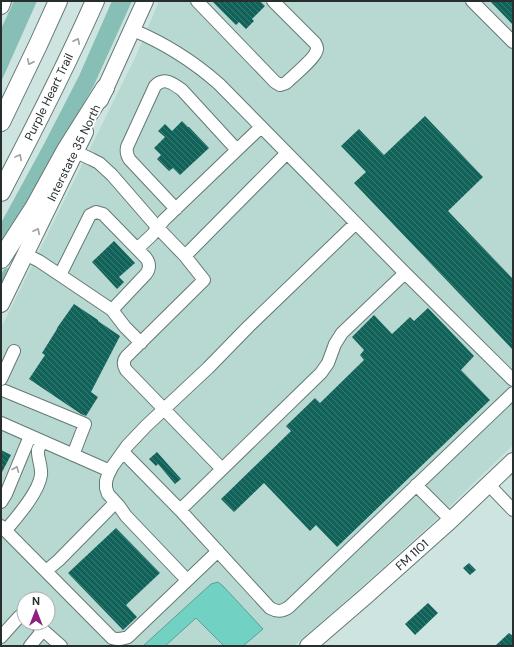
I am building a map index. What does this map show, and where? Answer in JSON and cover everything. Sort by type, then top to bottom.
[{"type":"highway","points":[[1,122],[58,1]]},
{"type":"highway","name":"Purple Heart Trail","points":[[1,192],[36,126],[95,1]]},
{"type":"highway","points":[[1,259],[34,208],[66,150],[105,88]]},
{"type":"main road","points":[[1,6],[3,1]]},
{"type":"main road","name":"Interstate 35 North","points":[[1,304],[76,152],[145,1]]},
{"type":"main road","name":"FM 1101","points":[[310,645],[451,520],[513,461]]},
{"type":"street","points":[[197,1],[275,82],[280,85],[286,83],[314,56],[317,46],[273,1]]},
{"type":"street","points":[[472,1],[513,42]]},
{"type":"street","points":[[133,30],[168,47],[209,75],[219,84],[405,273],[513,380]]},
{"type":"street","points":[[176,209],[128,157],[127,150],[130,140],[157,83],[166,81],[182,90],[237,150]]},
{"type":"street","points":[[137,248],[261,127]]},
{"type":"street","points":[[76,152],[91,159],[106,169],[185,256],[204,280],[126,357],[124,360],[124,367],[222,470]]},
{"type":"street","points":[[185,256],[287,153]]},
{"type":"street","points":[[60,275],[89,217],[94,212],[104,215],[137,248],[148,261],[150,267],[148,272],[112,310]]},
{"type":"street","points":[[187,580],[126,516],[108,494],[106,481],[110,471],[130,443],[356,223]]},
{"type":"street","points":[[25,254],[60,275],[112,310],[124,327],[141,343]]},
{"type":"street","points":[[180,510],[321,373],[342,333],[405,273]]},
{"type":"street","points":[[1,379],[14,351]]},
{"type":"street","points":[[2,389],[85,424],[73,455]]},
{"type":"street","points":[[123,452],[180,510],[270,608],[274,611],[280,612],[285,610],[513,393]]},
{"type":"street","points":[[1,424],[110,471]]},
{"type":"street","points":[[1,502],[6,494],[30,436]]},
{"type":"street","points":[[42,442],[38,450],[41,468],[39,484],[17,517],[4,528],[112,638],[122,639],[128,637],[218,551]]},
{"type":"street","points":[[489,485],[513,510]]},
{"type":"street","points":[[416,486],[451,520]]},
{"type":"street","points":[[46,571],[59,560],[115,503]]},
{"type":"street","points":[[1,636],[16,620]]},
{"type":"street","points":[[30,646],[37,631]]},
{"type":"street","points":[[44,631],[61,646]]},
{"type":"shaded area","points":[[14,1],[37,1],[1,82],[1,29]]},
{"type":"shaded area","points":[[112,1],[132,1],[94,85],[55,156],[1,247],[1,223],[79,76]]},
{"type":"shaded area","points":[[159,1],[513,1],[513,445],[439,517],[294,646],[197,646],[195,644],[193,646],[1,646],[1,328],[136,56]]},
{"type":"shaded area","points":[[5,268],[10,269],[1,288],[1,274]]},
{"type":"shaded area","points":[[218,582],[263,629],[243,646],[224,646],[196,618],[165,646],[143,646],[211,584]]},
{"type":"building","points":[[212,1],[260,1],[265,6],[252,19],[254,21],[246,29],[239,22],[236,25]]},
{"type":"building","points":[[490,1],[513,1],[513,25]]},
{"type":"building","points":[[425,116],[483,177],[448,211],[513,279],[513,350],[354,183],[366,172],[341,146],[359,129],[384,155]]},
{"type":"building","points":[[182,121],[209,148],[180,175],[173,168],[169,171],[157,159],[161,155],[154,148],[165,137],[158,131],[165,124],[172,131]]},
{"type":"building","points":[[114,241],[135,263],[119,277],[124,282],[117,289],[92,262]]},
{"type":"building","points":[[74,304],[120,336],[91,392],[98,397],[86,416],[29,379],[45,355],[42,353],[57,328]]},
{"type":"building","points":[[428,308],[474,356],[461,370],[490,400],[337,547],[316,525],[310,531],[264,483],[234,512],[221,499],[291,431],[286,426],[315,398],[320,403],[364,360],[360,355],[364,350],[352,337],[374,315],[392,334],[410,317],[414,321]]},
{"type":"building","points":[[1,450],[11,455],[1,474]]},
{"type":"building","points":[[157,452],[181,479],[175,484],[158,464],[156,466],[149,459]]},
{"type":"building","points":[[116,528],[160,573],[126,605],[137,617],[123,630],[68,573]]},
{"type":"building","points":[[469,563],[476,570],[470,575],[463,568]]},
{"type":"building","points":[[428,603],[438,613],[415,635],[405,624]]},
{"type":"building","points":[[509,633],[513,636],[513,646],[495,646]]}]
